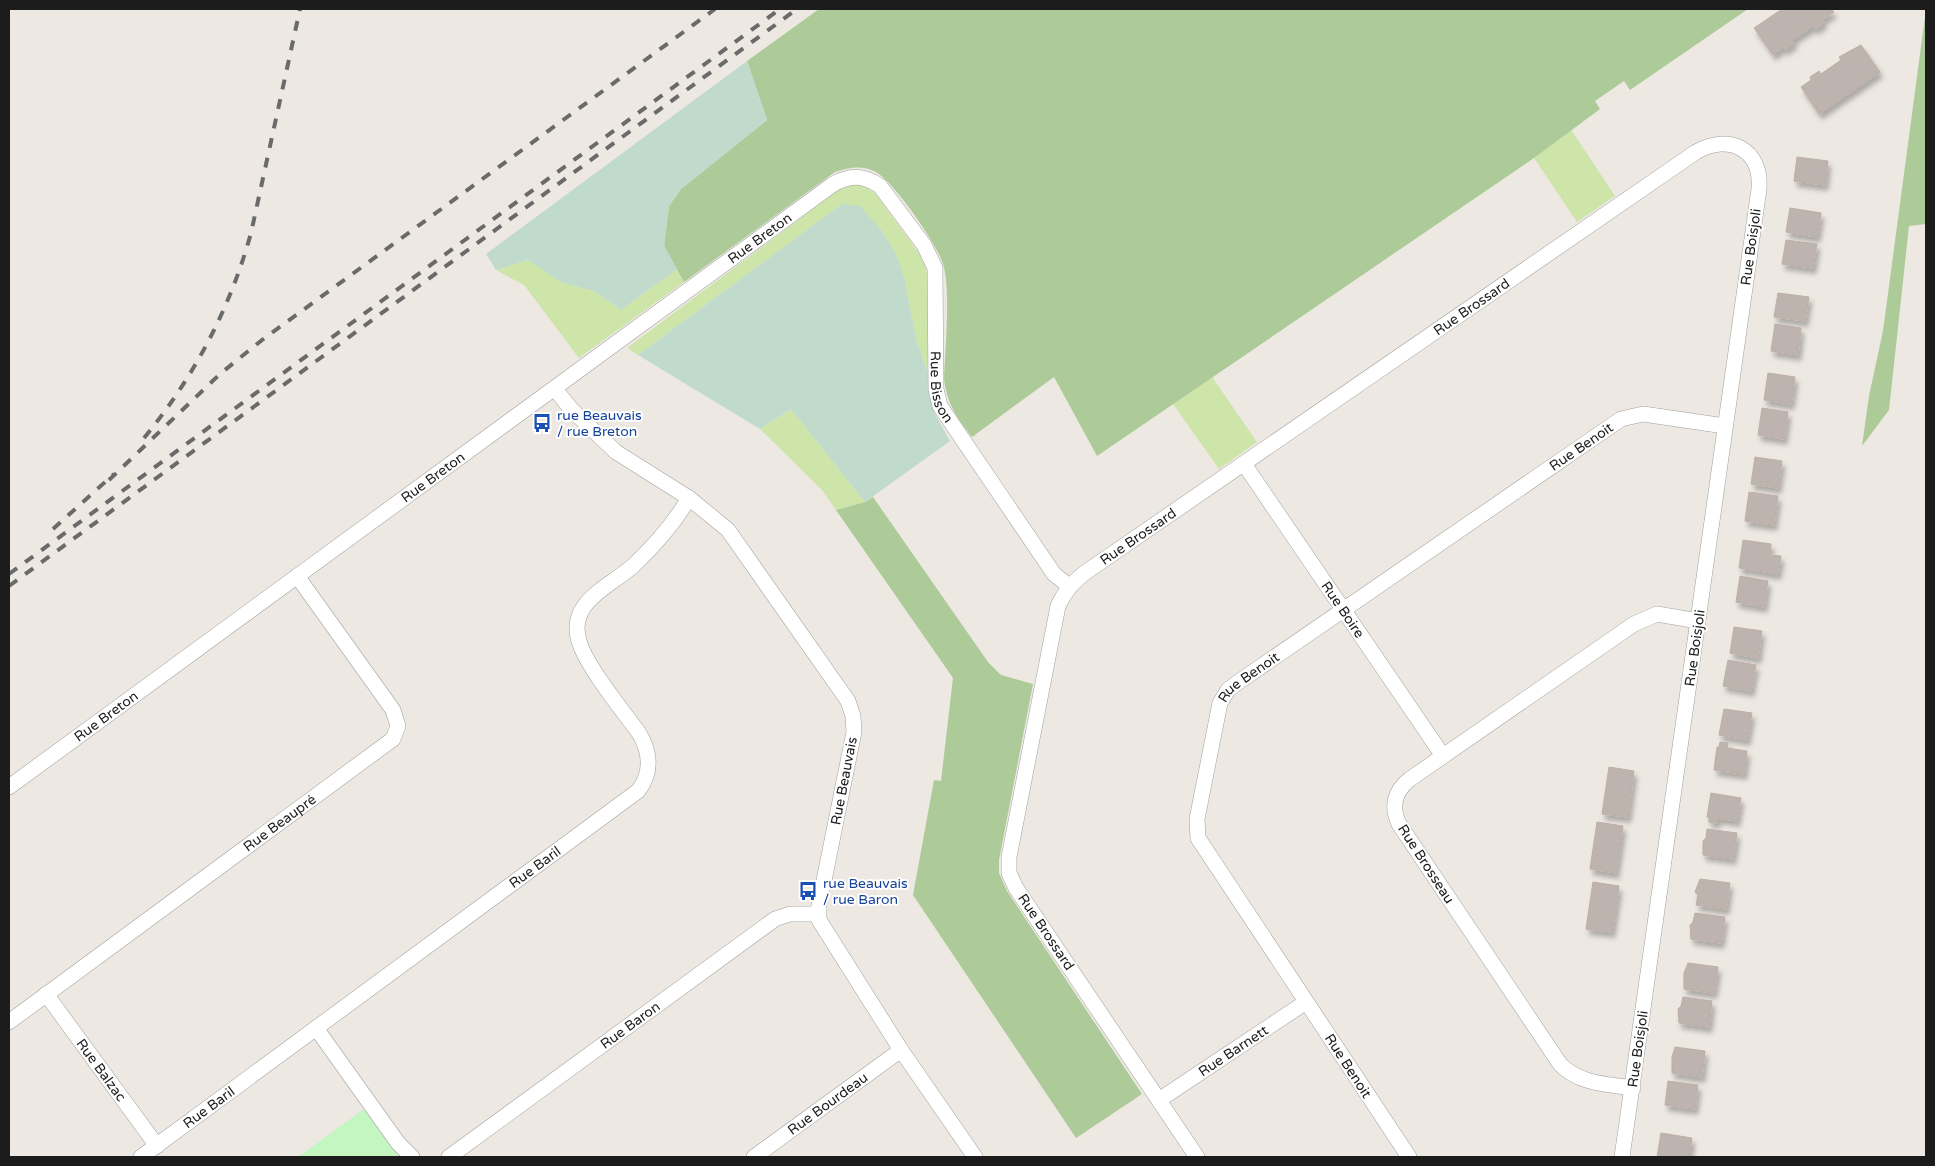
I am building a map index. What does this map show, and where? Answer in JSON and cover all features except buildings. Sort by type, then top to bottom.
[{"type":"street","name":"Rue Brossard","points":[[1197,1157],[1016,888],[1009,873],[1009,857],[1058,606],[1069,586],[1696,152],[1716,144],[1738,146]]},
{"type":"street","name":"Rue Boisjoli","points":[[1622,1157],[1760,179],[1755,163],[1738,146]]},
{"type":"street","name":"Rue Breton","points":[[9,787],[556,389],[832,185],[844,178],[860,176]]},
{"type":"street","name":"Rue Bisson","points":[[860,176],[874,182],[885,192],[924,245],[935,268],[936,389],[943,412],[1054,574],[1069,586]]},
{"type":"street","name":"Rue Beauvais","points":[[556,389],[571,409],[616,452],[689,498],[728,530],[848,701],[853,716],[854,732],[818,914]]},
{"type":"street","name":"Rue Benoit","points":[[1409,1157],[1201,846],[1196,826],[1218,711],[1228,690],[1627,416],[1643,414],[1725,426]]},
{"type":"street","name":"Rue Boire","points":[[1244,464],[1443,756]]},
{"type":"street","name":"Rue Baril","points":[[141,1157],[632,797],[644,783],[649,767],[646,746],[584,653],[577,635],[577,626],[583,608],[589,599],[636,562],[678,514],[689,498]]},
{"type":"street","name":"Rue Beaupré","points":[[9,1022],[393,739],[398,726],[393,710],[297,576]]},
{"type":"street","name":"Rue Brosseau","points":[[1633,1088],[1584,1080],[1570,1074],[1560,1064],[1399,824],[1394,809],[1400,789],[1443,756],[1644,619],[1657,614],[1698,621]]},
{"type":"street","name":"Rue Baron","points":[[449,1157],[775,919],[790,914],[818,914]]},
{"type":"street","points":[[818,914],[821,926],[901,1050],[975,1157]]},
{"type":"street","name":"Rue Balzac","points":[[46,994],[157,1146]]},
{"type":"street","name":"Rue Barnett","points":[[1159,1100],[1306,1002]]},
{"type":"street","points":[[316,1028],[398,1143],[412,1157]]},
{"type":"street","name":"Rue Bourdeau","points":[[754,1157],[901,1050]]},
{"type":"green space","points":[[819,9],[1748,9],[1630,90],[1624,81],[1595,101],[1600,109],[1534,158],[1097,456],[1054,377],[972,437],[954,410],[945,388],[947,289],[943,264],[933,243],[904,200],[876,172],[866,168],[856,168],[835,172],[684,282],[664,246],[669,206],[681,189],[767,120],[747,61]]},
{"type":"green space","points":[[1926,9],[1926,224],[1909,226],[1889,410],[1862,446],[1869,396],[1883,331]]},
{"type":"green space","points":[[747,61],[767,120],[681,189],[669,206],[664,246],[677,269],[621,310],[594,291],[563,283],[528,260],[496,270],[486,254]]},
{"type":"green space","points":[[1570,128],[1615,196],[1577,222],[1534,158]]},
{"type":"green space","points":[[854,184],[865,187],[875,193],[925,263],[928,279],[928,373],[916,339],[904,277],[842,204],[638,355],[627,348],[841,188]]},
{"type":"green space","points":[[842,204],[860,206],[881,230],[895,252],[904,277],[916,339],[928,373],[929,395],[935,414],[950,441],[865,502],[791,409],[760,429],[638,355]]},
{"type":"green space","points":[[528,260],[563,283],[594,291],[621,310],[677,269],[684,282],[579,358],[524,285],[496,270]]},
{"type":"green space","points":[[1212,377],[1257,442],[1219,469],[1173,404]]},
{"type":"green space","points":[[791,409],[865,502],[836,510],[822,490],[760,429]]},
{"type":"green space","points":[[873,497],[988,662],[1001,675],[1033,684],[999,860],[999,873],[1007,891],[1142,1094],[1076,1138],[913,895],[934,780],[941,781],[953,678],[836,510],[865,502]]},
{"type":"green space","points":[[364,1109],[399,1157],[298,1157]]},
{"type":"railway","points":[[144,438],[179,391],[194,366],[221,315],[232,289],[251,233],[300,9]]},
{"type":"railway","points":[[109,480],[220,374],[262,340],[715,9]]},
{"type":"railway","points":[[9,574],[780,9]]},
{"type":"railway","points":[[9,586],[797,9]]},
{"type":"railway","points":[[53,529],[114,474]]},
{"type":"place","name":"rue Beauvais / rue Breton","points":[[542,423]]},
{"type":"place","name":"rue Beauvais / rue Baron","points":[[808,891]]}]
